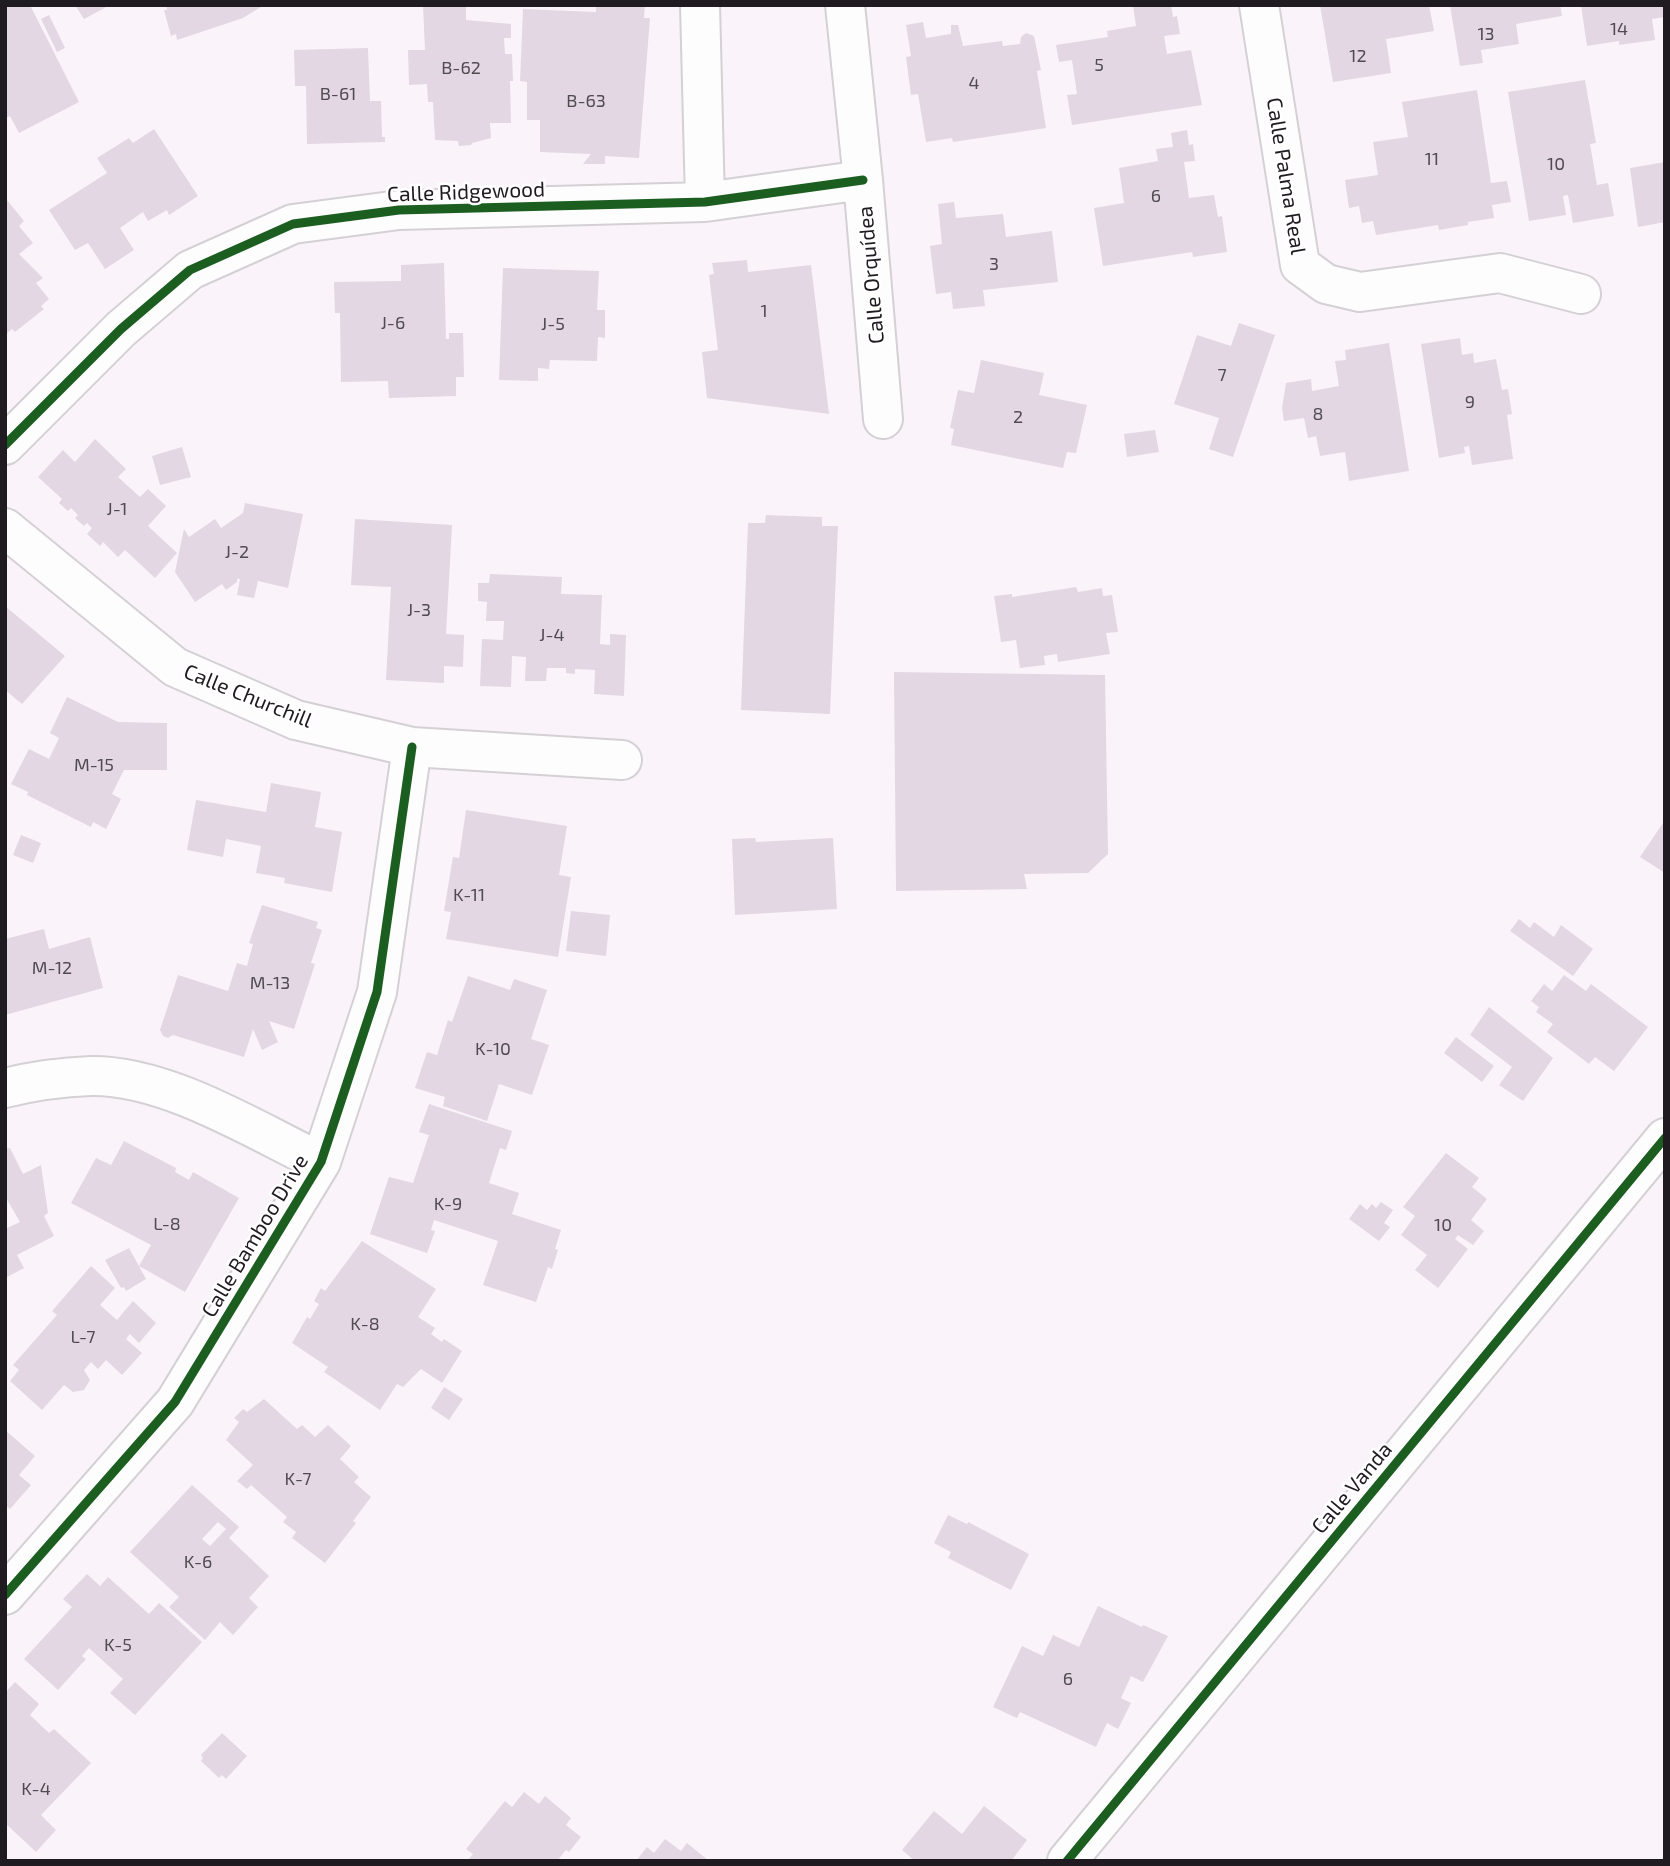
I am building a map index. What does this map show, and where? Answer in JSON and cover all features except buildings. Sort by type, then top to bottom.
[{"type":"street","points":[[700,5],[705,202]]},
{"type":"street","name":"Calle Orquídea","points":[[845,5],[883,419]]},
{"type":"street","name":"Calle Palma Real","points":[[1259,5],[1300,265],[1326,284],[1360,292],[1500,273],[1581,294]]},
{"type":"street","name":"Calle Ridgewood","points":[[5,444],[121,329],[190,270],[293,224],[399,210],[705,202],[863,180]]},
{"type":"street","name":"Calle Churchill","points":[[5,528],[174,667],[296,720],[412,747],[622,760]]},
{"type":"street","name":"Calle Bamboo Drive","points":[[5,1595],[174,1402],[321,1162],[377,992],[412,747]]},
{"type":"street","points":[[5,1087],[38,1080],[92,1076],[130,1080],[183,1095],[321,1162]]},
{"type":"street","name":"Calle Vanda","points":[[1067,1861],[1665,1138]]},
{"type":"cycle path","points":[[5,445],[121,329],[190,270],[293,224],[399,210],[705,202],[863,180]]},
{"type":"cycle path","points":[[5,1595],[175,1402],[321,1162],[377,992],[412,747]]},
{"type":"cycle path","points":[[1067,1861],[1665,1138]]}]
